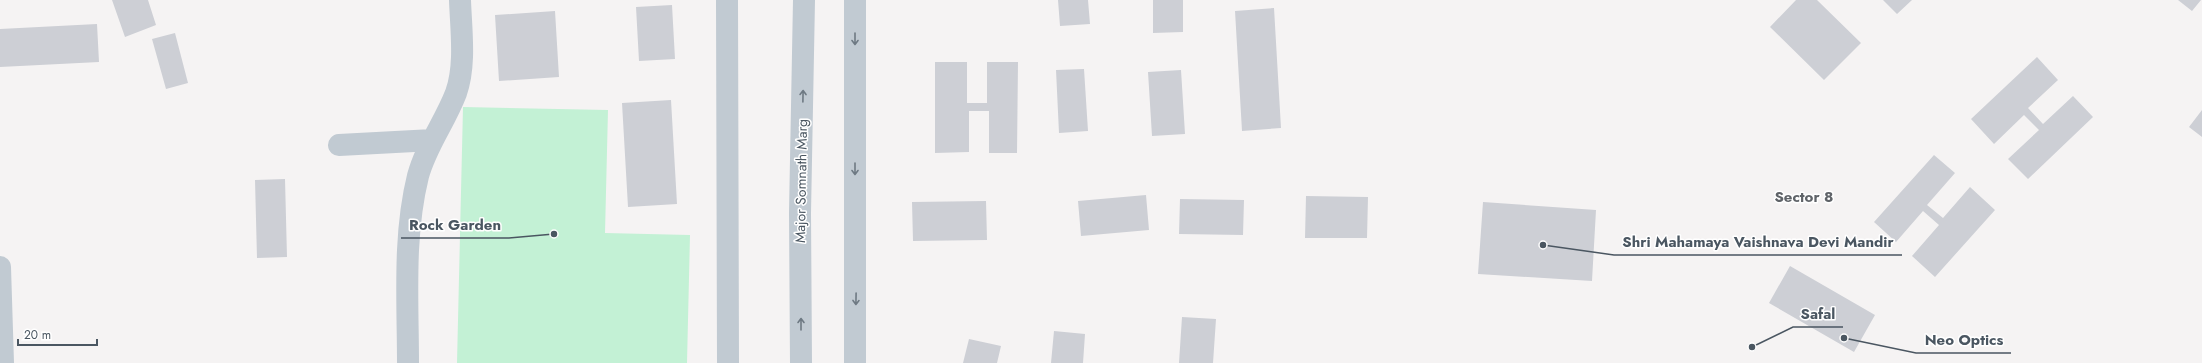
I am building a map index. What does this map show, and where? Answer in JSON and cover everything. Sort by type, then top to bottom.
[{"type":"street","points":[[408,363],[408,268],[411,214],[418,177],[433,140],[456,93],[459,81],[462,43],[460,0]]},
{"type":"street","points":[[727,0],[728,363]]},
{"type":"street","name":"Major Somnath Marg","points":[[801,363],[800,213],[804,0]]},
{"type":"street","points":[[855,0],[855,363]]},
{"type":"street","points":[[339,145],[433,140]]},
{"type":"street","points":[[0,267],[3,363]]},
{"type":"green space","points":[[463,107],[608,110],[605,233],[690,235],[687,363],[457,363]]},
{"type":"building","points":[[112,0],[148,0],[156,25],[125,37]]},
{"type":"building","points":[[1058,0],[1088,0],[1090,24],[1060,26]]},
{"type":"building","points":[[1153,0],[1183,0],[1183,32],[1153,33]]},
{"type":"building","points":[[1796,0],[1817,0],[1861,43],[1824,80],[1770,27]]},
{"type":"building","points":[[1883,0],[1912,0],[1897,14]]},
{"type":"building","points":[[2178,0],[2201,0],[2192,11]]},
{"type":"building","points":[[672,5],[675,59],[639,61],[636,7]]},
{"type":"building","points":[[1274,8],[1281,128],[1242,131],[1235,11]]},
{"type":"building","points":[[555,11],[559,77],[499,81],[495,15]]},
{"type":"building","points":[[97,24],[99,62],[0,67],[0,29]]},
{"type":"building","points":[[175,33],[188,83],[166,89],[152,39]]},
{"type":"building","points":[[2037,57],[2058,80],[2028,108],[2043,124],[2073,96],[2093,117],[2028,179],[2008,159],[2039,130],[2024,115],[1994,144],[1971,119]]},
{"type":"building","points":[[935,62],[967,62],[967,103],[987,103],[987,62],[1018,62],[1017,153],[989,153],[989,111],[969,111],[969,152],[935,153]]},
{"type":"building","points":[[1084,69],[1088,131],[1059,133],[1056,70]]},
{"type":"building","points":[[1181,70],[1185,134],[1152,136],[1148,72]]},
{"type":"building","points":[[671,100],[677,204],[628,207],[622,103]]},
{"type":"building","points":[[2202,110],[2202,137],[2189,127]]},
{"type":"building","points":[[1934,155],[1955,173],[1927,205],[1943,218],[1970,187],[1995,210],[1935,277],[1912,256],[1939,225],[1923,211],[1896,242],[1874,222]]},
{"type":"building","points":[[285,179],[287,257],[257,258],[255,180]]},
{"type":"building","points":[[1146,195],[1149,230],[1081,236],[1078,201]]},
{"type":"building","points":[[1306,196],[1368,197],[1367,238],[1305,238]]},
{"type":"building","points":[[1180,199],[1244,200],[1243,235],[1179,234]]},
{"type":"building","points":[[986,201],[987,240],[913,241],[912,202]]},
{"type":"building","points":[[1483,202],[1596,210],[1592,281],[1478,274]]},
{"type":"building","points":[[1790,266],[1875,315],[1854,352],[1769,303]]},
{"type":"building","points":[[1182,317],[1216,319],[1213,363],[1179,363]]},
{"type":"building","points":[[1054,331],[1085,334],[1083,363],[1051,363]]},
{"type":"building","points":[[969,339],[1001,346],[997,363],[963,363]]},
{"type":"place","name":"Rock Garden","points":[[554,234]]},
{"type":"place","name":"Shri Mahamaya Vaishnava Devi Mandir","points":[[1543,245]]},
{"type":"place","name":"Neo Optics","points":[[1844,338]]},
{"type":"place","name":"Safal","points":[[1752,347]]},
{"type":"district","name":"Sector 8","points":[[1804,197]]}]
